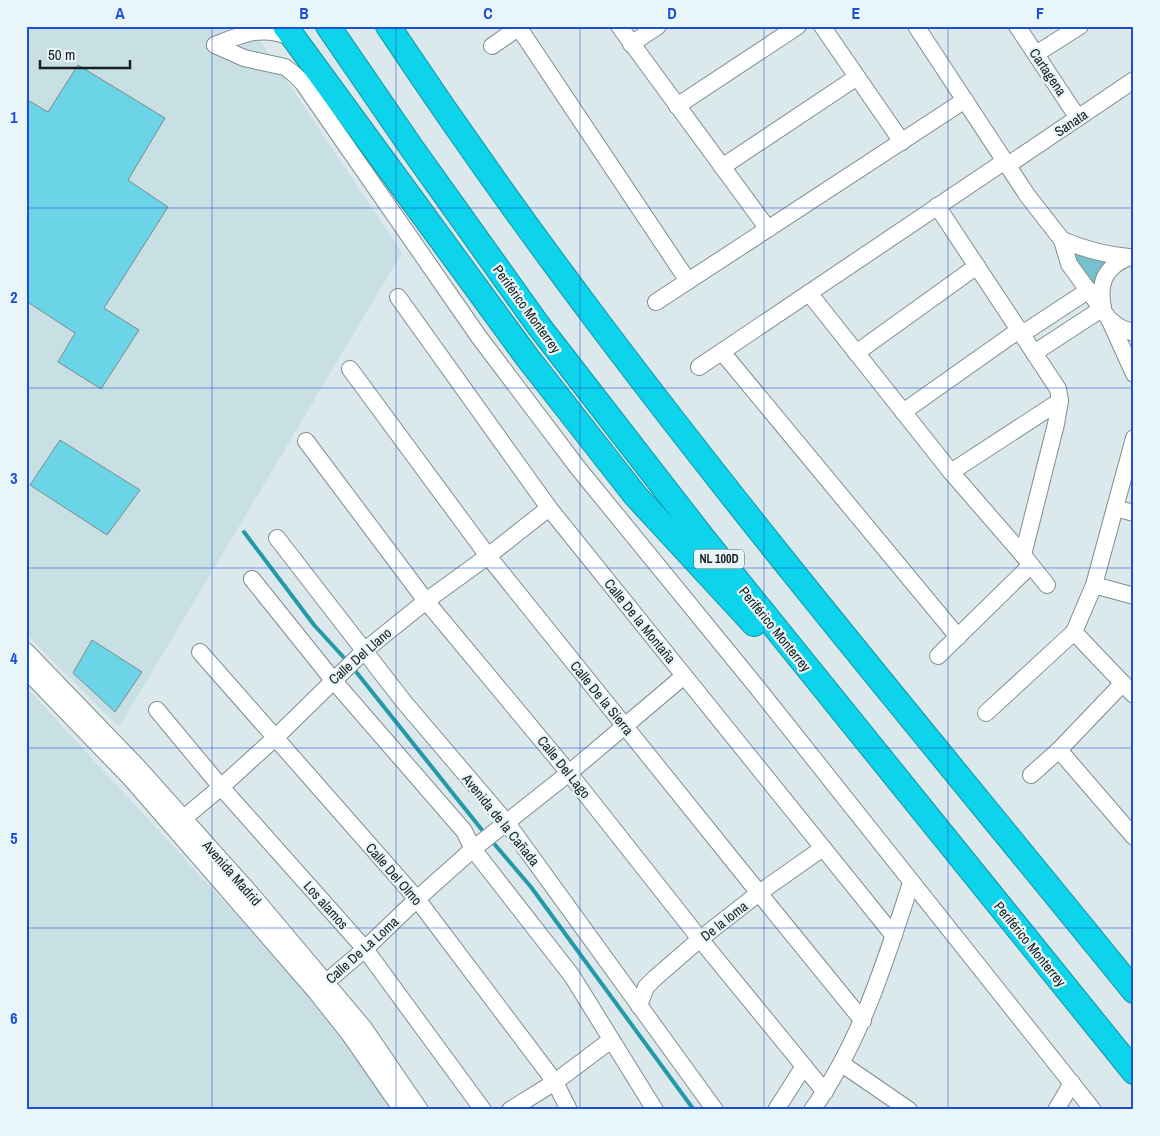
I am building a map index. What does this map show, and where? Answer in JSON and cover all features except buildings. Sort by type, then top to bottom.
[{"type":"highway","name":"Periférico Monterrey","points":[[328,26],[411,147],[538,325],[813,677],[1134,1072]]},
{"type":"highway","points":[[388,26],[525,224],[601,327],[750,519],[1134,991]]},
{"type":"highway","points":[[289,32],[527,357],[635,495],[692,559],[788,659],[813,677]]},
{"type":"street","points":[[618,26],[768,229]]},
{"type":"street","points":[[631,44],[658,26]]},
{"type":"street","points":[[678,106],[798,26]]},
{"type":"street","points":[[822,26],[902,142]]},
{"type":"street","points":[[916,26],[1027,194],[1062,240],[1069,264],[1119,327],[1134,333]]},
{"type":"street","name":"Cartagena","points":[[1017,26],[1078,118]]},
{"type":"street","points":[[1036,54],[1080,26]]},
{"type":"street","points":[[492,46],[520,27],[688,281]]},
{"type":"street","points":[[289,32],[244,30],[215,45],[244,58],[285,67],[303,83],[479,337],[578,468],[756,686],[1093,1110]]},
{"type":"street","points":[[722,167],[858,77]]},
{"type":"street","name":"Sanata","points":[[699,367],[937,206],[1078,118],[1134,80]]},
{"type":"street","points":[[656,302],[964,100]]},
{"type":"street","points":[[937,206],[1058,390],[1060,401],[1027,560],[958,637],[938,656]]},
{"type":"street","points":[[1062,240],[1084,249],[1107,255],[1131,257]]},
{"type":"street","points":[[1131,257],[1117,262],[1108,271],[1102,283],[1100,295],[1106,313],[1134,374]]},
{"type":"street","points":[[856,353],[977,266]]},
{"type":"street","points":[[903,412],[1020,332],[1089,290]]},
{"type":"street","points":[[809,293],[951,472],[1047,585]]},
{"type":"street","name":"Calle De la Montaña","points":[[398,297],[549,508],[894,936]]},
{"type":"street","points":[[1034,353],[1106,313]]},
{"type":"street","points":[[722,352],[958,637]]},
{"type":"street","name":"Calle De la Sierra","points":[[350,369],[488,556],[758,894],[863,1021]]},
{"type":"street","points":[[951,472],[1060,401]]},
{"type":"street","points":[[986,713],[1074,632],[1094,585],[1134,438]]},
{"type":"street","name":"Calle Del Lago","points":[[306,441],[426,601],[570,773],[700,939],[825,1092]]},
{"type":"street","name":"Calle Del Llano","points":[[184,818],[275,738],[361,653],[549,508]]},
{"type":"street","points":[[1115,508],[1134,513]]},
{"type":"street","name":"Avenida de la Cañada","points":[[277,538],[361,653],[504,826],[715,1110]]},
{"type":"street","points":[[252,580],[338,675],[477,846],[585,995],[655,1110]]},
{"type":"street","points":[[1094,585],[1134,596]]},
{"type":"street","points":[[1031,775],[1130,685],[1110,669],[1074,632]]},
{"type":"street","name":"Avenida Madrid","points":[[26,651],[137,766],[253,896],[321,987],[350,1035],[402,1110]]},
{"type":"street","name":"Calle Del Olmo","points":[[200,652],[417,899],[555,1082],[569,1110]]},
{"type":"street","name":"Avenida Madrid","points":[[26,670],[132,780],[321,987],[364,1028],[420,1110]]},
{"type":"street","name":"Calle De La Loma","points":[[321,987],[477,846],[570,773],[684,676]]},
{"type":"street","name":"Los alamos","points":[[157,710],[221,787],[365,949],[482,1110]]},
{"type":"street","points":[[1059,750],[1134,838]]},
{"type":"street","name":"De la loma","points":[[639,1006],[646,987],[700,939],[822,848]]},
{"type":"street","points":[[812,1110],[842,1064],[863,1021],[911,883]]},
{"type":"street","points":[[510,1110],[555,1082],[611,1040]]},
{"type":"street","points":[[842,1064],[909,1110]]},
{"type":"street","points":[[776,1110],[804,1066]]},
{"type":"street","points":[[1056,1110],[1072,1083]]},
{"type":"shaded area","points":[[26,26],[250,26],[402,253],[119,727],[26,634]]},
{"type":"shaded area","points":[[1078,253],[1113,262],[1099,288],[1079,270],[1074,257]]},
{"type":"shaded area","points":[[26,687],[347,1035],[390,1110],[26,1110]]},
{"type":"waterway","points":[[244,532],[314,625],[347,661]]},
{"type":"waterway","points":[[353,668],[486,835]]},
{"type":"waterway","points":[[491,840],[531,887],[694,1110]]}]
